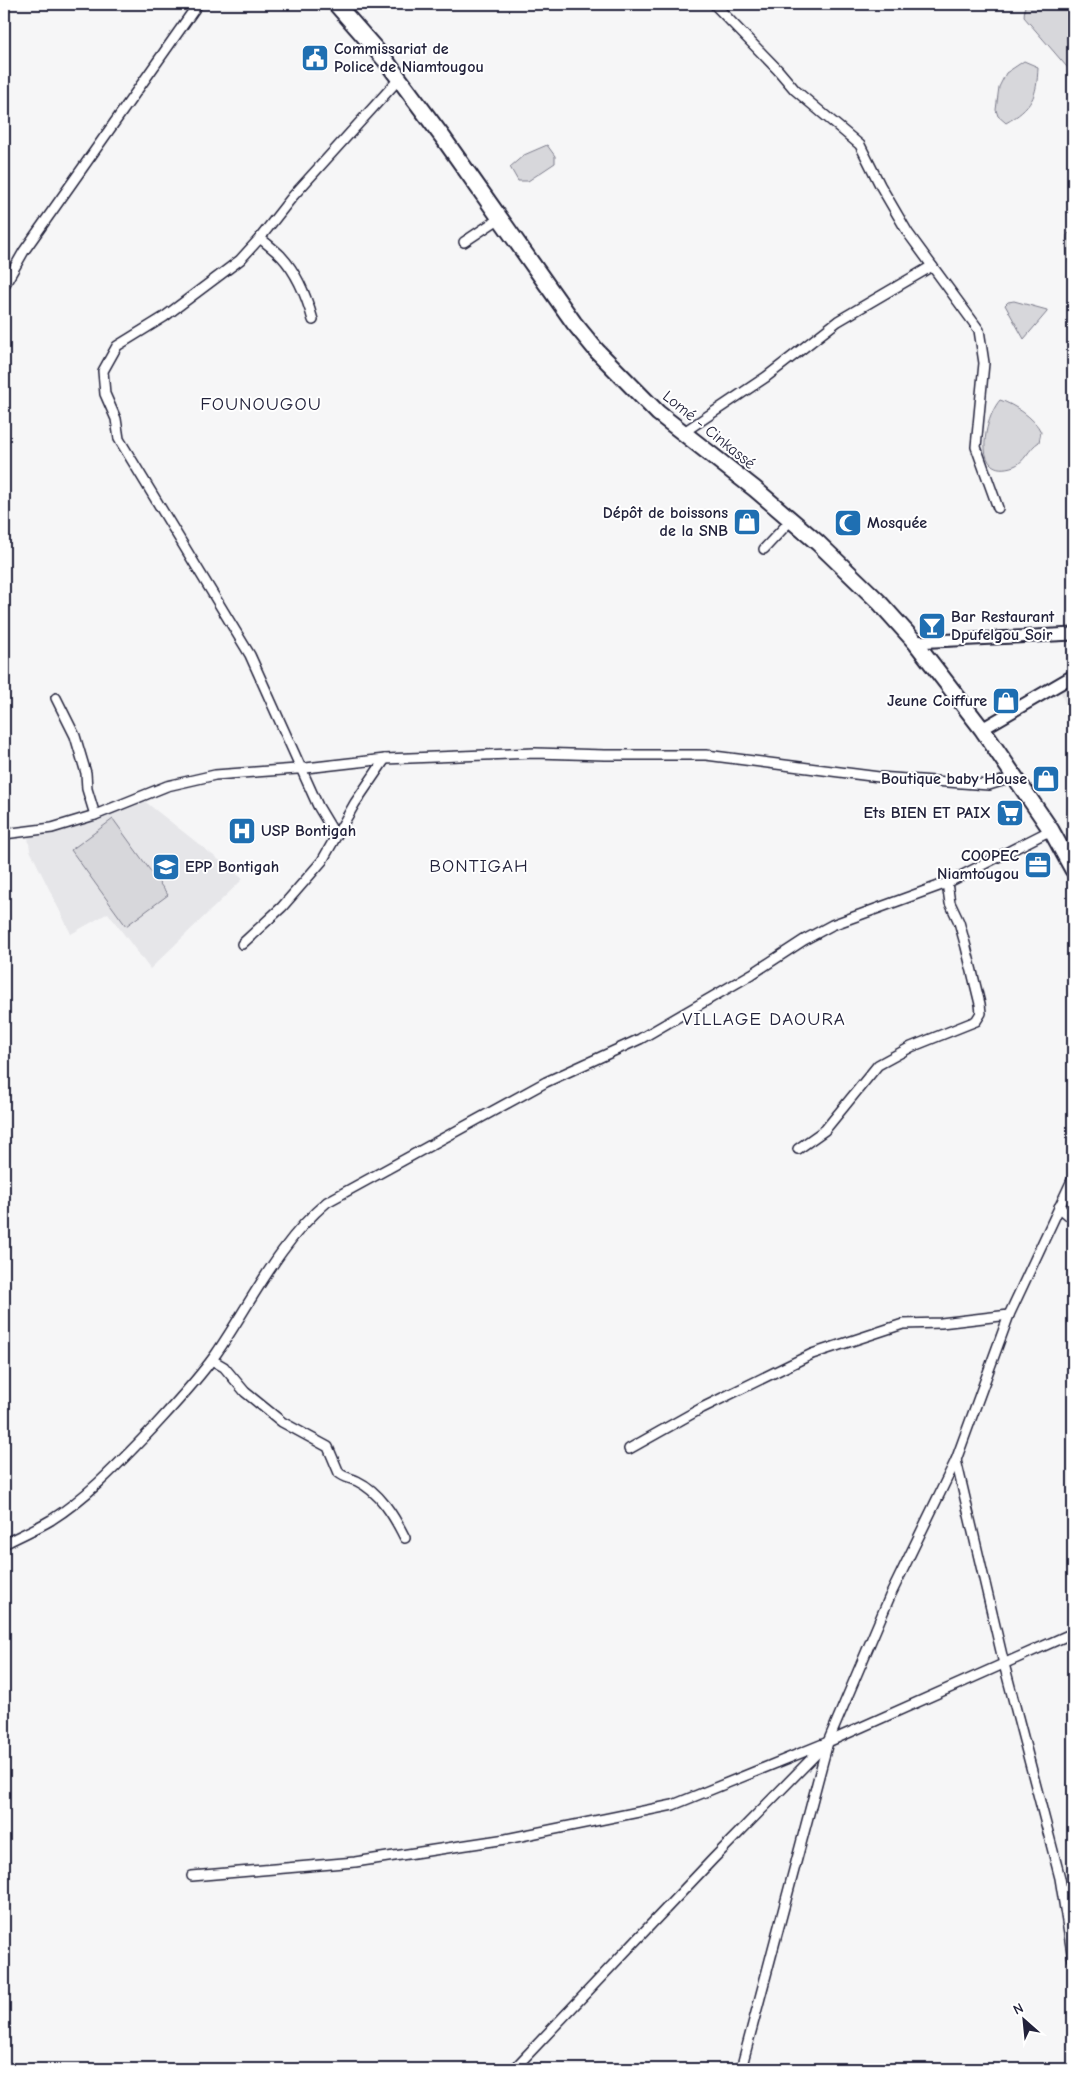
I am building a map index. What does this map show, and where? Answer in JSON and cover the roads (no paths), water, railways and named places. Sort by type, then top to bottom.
[{"type":"highway","name":"Lomé - Cinkassé","points":[[336,4],[399,78],[568,315],[596,350],[658,413],[791,520],[880,602],[915,642],[982,729],[1051,830],[1072,866]]},
{"type":"main road","points":[[915,642],[1073,634]]},
{"type":"main road","points":[[982,729],[1073,676]]},
{"type":"street","points":[[4,286],[24,251],[198,4]]},
{"type":"street","points":[[714,4],[795,90],[860,145],[908,233],[979,330],[984,363],[976,447],[998,508]]},
{"type":"street","points":[[336,836],[318,806],[303,768],[250,655],[119,439],[116,419],[105,394],[103,371],[117,346],[164,317],[240,260],[260,238],[292,196],[399,78]]},
{"type":"street","points":[[464,242],[500,218]]},
{"type":"street","points":[[260,238],[281,256],[294,274],[313,320]]},
{"type":"street","points":[[684,432],[766,377],[838,321],[932,266]]},
{"type":"street","points":[[764,549],[791,520]]},
{"type":"street","points":[[56,698],[75,736],[86,773],[87,790],[96,815]]},
{"type":"street","points":[[4,834],[52,828],[96,815],[167,786],[215,775],[385,759],[535,753],[605,756],[706,755],[879,777],[990,785],[1015,777]]},
{"type":"street","points":[[242,944],[262,928],[322,861],[354,803],[385,759]]},
{"type":"street","points":[[4,1544],[50,1520],[115,1468],[187,1391],[212,1360],[291,1239],[310,1216],[327,1202],[546,1082],[640,1039],[832,925],[947,883],[1051,830]]},
{"type":"street","points":[[798,1150],[825,1130],[878,1064],[911,1047],[976,1021],[981,1013],[966,947],[959,922],[950,903],[947,883]]},
{"type":"street","points":[[741,2069],[828,1742],[890,1596],[956,1460],[1009,1316],[1073,1178]]},
{"type":"street","points":[[1059,1207],[1073,1219]]},
{"type":"street","points":[[629,1449],[702,1408],[812,1354],[904,1324],[941,1324],[1009,1316]]},
{"type":"street","points":[[212,1360],[224,1367],[245,1392],[282,1422],[328,1447],[339,1473],[357,1481],[374,1492],[392,1515],[404,1538]]},
{"type":"street","points":[[956,1460],[1004,1664],[1060,1878],[1073,1959]]},
{"type":"street","points":[[192,1876],[354,1862],[506,1839],[673,1805],[828,1742],[1073,1634]]},
{"type":"street","points":[[514,2069],[714,1858],[828,1742]]},
{"type":"place","name":"Commissariat de Police de Niamtougou","points":[[315,58]]},
{"type":"place","name":"Dépôt de boissons de la SNB","points":[[747,522]]},
{"type":"place","name":"Mosquée","points":[[848,523]]},
{"type":"place","name":"Bar Restaurant Dpufelgou Soir","points":[[932,626]]},
{"type":"place","name":"Jeune Coiffure","points":[[1006,701]]},
{"type":"place","name":"Boutique baby House","points":[[1046,779]]},
{"type":"place","name":"Ets BIEN ET PAIX","points":[[1010,813]]},
{"type":"place","name":"USP Bontigah","points":[[242,831]]},
{"type":"place","name":"COOPEC Niamtougou","points":[[1038,865]]},
{"type":"place","name":"EPP Bontigah","points":[[166,867]]},
{"type":"district","name":"FOUNOUGOU","points":[[261,404]]},
{"type":"district","name":"BONTIGAH","points":[[479,866]]},
{"type":"district","name":"VILLAGE DAOURA","points":[[764,1019]]}]
